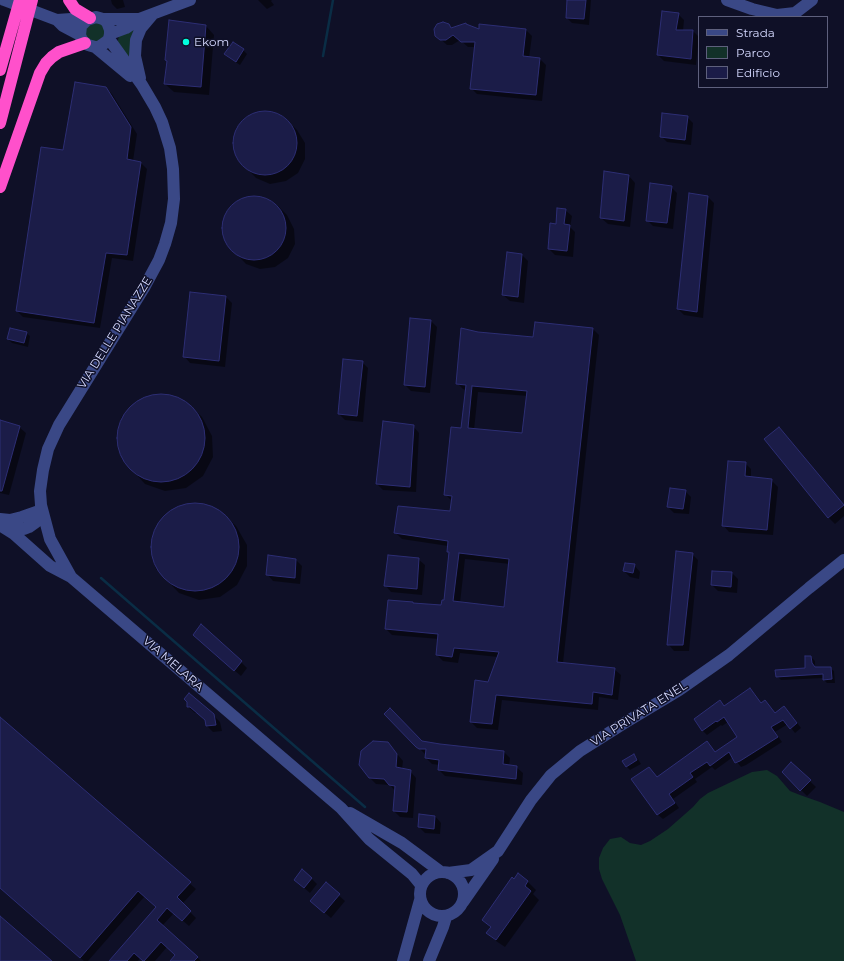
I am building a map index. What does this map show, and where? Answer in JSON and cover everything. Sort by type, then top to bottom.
[{"type":"highway","points":[[0,70],[20,0]]},
{"type":"highway","points":[[0,123],[32,0]]},
{"type":"highway","points":[[70,0],[75,9],[87,20]]},
{"type":"highway","points":[[0,187],[40,73],[52,57],[59,52],[87,42]]},
{"type":"street","name":"VIA DELLE PIANAZZE","points":[[4,0],[57,20],[142,85]]},
{"type":"street","points":[[138,19],[126,28],[109,37],[103,45],[87,42],[81,26],[87,20],[96,17],[103,19],[138,19],[190,0]]},
{"type":"street","points":[[727,0],[752,9],[777,15],[795,13],[812,0]]},
{"type":"street","name":"VIA DELLE PIANAZZE","points":[[142,85],[135,56],[136,40],[141,28],[152,15]]},
{"type":"street","points":[[103,19],[109,26],[109,37]]},
{"type":"street","name":"VIA DELLE PIANAZZE","points":[[57,20],[87,20]]},
{"type":"street","name":"VIA DELLE PIANAZZE","points":[[71,577],[50,539],[42,512],[40,491],[42,470],[48,449],[59,425],[145,286],[159,260],[171,223],[174,199],[173,169],[170,148],[162,122],[142,85],[109,37]]},
{"type":"street","points":[[0,519],[16,519],[42,512]]},
{"type":"street","points":[[0,524],[24,529],[36,522],[42,512]]},
{"type":"street","name":"VIA MELARA","points":[[0,524],[14,534],[50,566],[71,577],[341,808]]},
{"type":"street","name":"VIA PRIVATA ENEL","points":[[445,872],[471,870],[498,851],[531,800],[551,775],[580,751],[679,690],[729,655],[844,560]]},
{"type":"street","points":[[341,808],[402,843],[445,872],[456,877],[462,884],[464,893],[463,902]]},
{"type":"street","points":[[341,808],[369,840],[412,874],[421,885]]},
{"type":"street","points":[[445,872],[429,876],[421,885],[419,892],[423,908],[429,913],[437,916],[453,914],[459,909],[498,851]]},
{"type":"street","points":[[403,961],[420,900]]},
{"type":"street","points":[[429,961],[444,927],[446,916]]},
{"type":"green space","points":[[98,21],[105,27],[104,36],[100,41],[94,42],[86,37],[85,28]]},
{"type":"green space","points":[[141,24],[132,62],[118,43],[118,40],[119,36]]},
{"type":"green space","points":[[767,770],[777,776],[790,791],[844,812],[844,961],[636,961],[620,915],[602,879],[599,869],[599,858],[603,848],[610,839],[621,837],[630,843],[641,845],[650,841],[668,829],[708,793],[752,772]]},
{"type":"building","points":[[567,0],[586,0],[584,19],[566,18]]},
{"type":"building","points":[[662,11],[679,13],[676,30],[693,30],[691,59],[657,55]]},
{"type":"building","name":"Ekom","points":[[169,20],[206,25],[201,87],[164,84]]},
{"type":"building","points":[[443,22],[449,24],[451,28],[466,23],[479,29],[479,24],[526,29],[523,56],[540,58],[536,95],[470,89],[475,42],[461,42],[453,35],[446,40],[440,40],[435,36],[434,29],[437,24]]},
{"type":"building","points":[[233,42],[244,49],[236,62],[224,54]]},
{"type":"building","points":[[75,82],[106,87],[131,127],[127,159],[141,162],[127,255],[106,253],[94,323],[16,311],[41,147],[63,150]]},
{"type":"building","points":[[259,111],[271,111],[288,120],[295,131],[297,143],[295,155],[288,166],[271,175],[259,175],[247,170],[238,161],[233,149],[233,137],[238,125],[247,116]]},
{"type":"building","points":[[662,113],[688,116],[685,140],[660,137]]},
{"type":"building","points":[[604,171],[629,175],[624,221],[600,218]]},
{"type":"building","points":[[650,183],[672,186],[667,223],[646,221]]},
{"type":"building","points":[[689,193],[708,196],[697,312],[677,309]]},
{"type":"building","points":[[248,196],[260,196],[277,205],[284,216],[286,228],[284,240],[277,251],[260,260],[248,260],[236,255],[227,246],[222,234],[222,222],[227,210],[236,201]]},
{"type":"building","points":[[557,208],[566,209],[564,224],[570,225],[567,251],[548,249],[550,223],[556,224]]},
{"type":"building","points":[[507,252],[522,254],[518,297],[502,295]]},
{"type":"building","points":[[190,292],[226,296],[219,361],[183,357]]},
{"type":"building","points":[[410,318],[431,320],[425,387],[404,385]]},
{"type":"building","points":[[535,322],[593,328],[557,662],[615,668],[612,695],[593,692],[592,704],[496,695],[492,724],[470,722],[475,680],[488,682],[499,652],[454,648],[452,657],[436,655],[438,634],[385,629],[388,600],[441,605],[442,600],[444,600],[449,552],[447,552],[448,541],[394,533],[398,506],[450,511],[452,496],[444,495],[451,427],[461,428],[466,385],[456,384],[461,328],[478,332],[533,337]],"holes":[[[472,386],[527,391],[522,433],[468,428]],[[459,553],[509,559],[504,607],[453,601]]]},
{"type":"building","points":[[10,328],[27,332],[24,343],[7,339]]},
{"type":"building","points":[[343,359],[363,361],[357,416],[338,414]]},
{"type":"building","points":[[161,394],[178,397],[186,401],[198,413],[202,421],[205,438],[202,455],[198,463],[186,475],[178,479],[161,482],[144,479],[136,475],[124,463],[120,455],[117,438],[120,421],[124,413],[136,401],[144,397]]},
{"type":"building","points":[[0,420],[20,426],[2,491],[0,491]]},
{"type":"building","points":[[383,421],[414,425],[410,487],[376,484]]},
{"type":"building","points":[[779,427],[844,505],[828,518],[764,439]]},
{"type":"building","points":[[728,461],[746,462],[745,476],[772,479],[767,530],[722,526]]},
{"type":"building","points":[[670,488],[686,490],[683,509],[667,507]]},
{"type":"building","points":[[195,503],[212,506],[220,510],[232,522],[236,530],[239,547],[236,564],[232,572],[220,584],[212,588],[195,591],[178,588],[170,584],[158,572],[154,564],[151,547],[154,530],[158,522],[170,510],[178,506]]},
{"type":"building","points":[[676,551],[693,553],[683,645],[667,645]]},
{"type":"building","points":[[268,555],[296,559],[295,578],[266,575]]},
{"type":"building","points":[[388,555],[419,558],[417,589],[384,586]]},
{"type":"building","points":[[625,563],[635,564],[633,573],[623,571]]},
{"type":"building","points":[[712,571],[732,572],[731,587],[711,585]]},
{"type":"building","points":[[201,624],[242,661],[234,671],[193,635]]},
{"type":"building","points":[[805,656],[811,656],[812,663],[815,667],[831,667],[832,679],[823,680],[823,674],[776,677],[775,670],[805,668]]},
{"type":"building","points":[[750,688],[761,703],[765,700],[775,713],[784,706],[797,723],[790,729],[783,720],[771,727],[778,737],[740,761],[735,763],[729,752],[710,766],[707,762],[690,773],[693,777],[669,794],[675,803],[657,815],[631,779],[649,767],[657,777],[707,741],[715,752],[737,737],[724,717],[702,731],[694,719],[720,700],[724,706]]},
{"type":"building","points":[[189,693],[214,714],[216,725],[206,726],[205,720],[190,707],[187,707],[187,702],[184,699]]},
{"type":"building","points":[[390,708],[422,741],[504,751],[503,764],[517,766],[516,779],[438,770],[439,760],[425,758],[426,749],[419,749],[416,747],[384,714]]},
{"type":"building","points":[[0,717],[191,882],[177,897],[191,911],[182,921],[167,908],[157,920],[198,957],[194,961],[170,961],[175,955],[161,942],[144,961],[134,953],[127,961],[109,961],[156,907],[138,891],[80,958],[0,888]]},
{"type":"building","points":[[373,741],[388,742],[397,754],[396,767],[411,770],[407,812],[393,811],[395,786],[389,785],[384,779],[369,778],[359,765],[361,751]]},
{"type":"building","points":[[634,754],[637,760],[626,767],[622,761]]},
{"type":"building","points":[[791,762],[811,780],[800,791],[782,772]]},
{"type":"building","points":[[419,814],[435,816],[434,829],[418,827]]},
{"type":"building","points":[[302,869],[312,878],[304,888],[294,880]]},
{"type":"building","points":[[518,873],[528,881],[525,886],[531,891],[496,940],[486,933],[491,927],[482,920],[512,877],[514,879]]},
{"type":"building","points":[[326,882],[340,894],[324,913],[310,901]]},
{"type":"building","points":[[0,916],[52,961],[0,961]]},
{"type":"waterway","points":[[323,56],[333,0]]},
{"type":"waterway","points":[[101,578],[365,807]]},
{"type":"place","name":"Ekom","points":[[186,42]]}]
